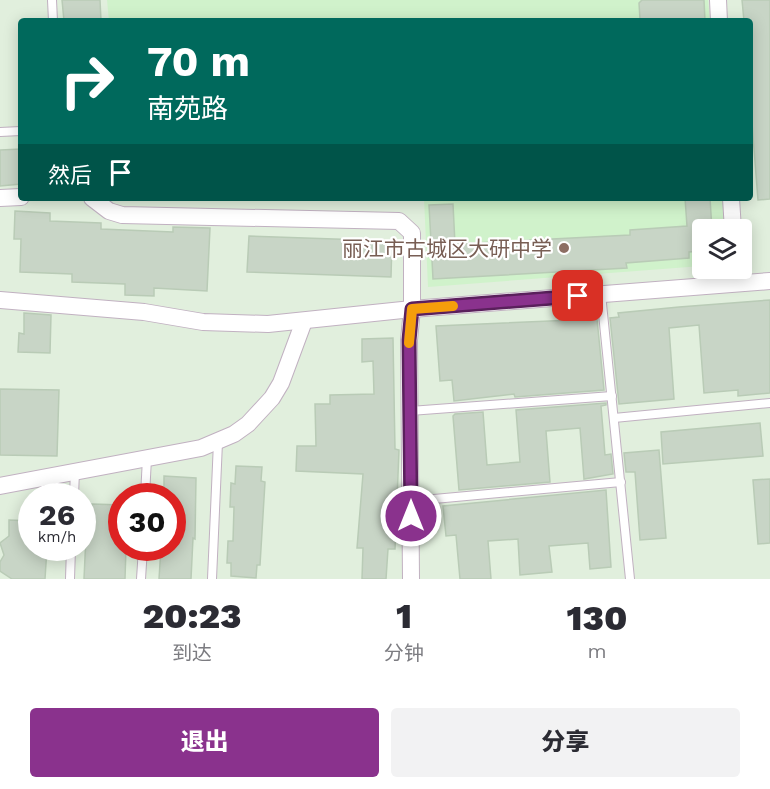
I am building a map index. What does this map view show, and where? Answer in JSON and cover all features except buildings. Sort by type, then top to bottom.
[{"type":"street","points":[[717,0],[719,18]]},
{"type":"street","points":[[0,198],[18,197]]},
{"type":"street","points":[[96,201],[110,211],[123,214],[399,221],[412,233],[412,309],[409,340],[411,579]]},
{"type":"street","points":[[731,201],[732,219]]},
{"type":"street","points":[[752,278],[770,281]]},
{"type":"street","points":[[0,300],[144,312],[222,324],[304,321],[412,309],[602,294],[714,279]]},
{"type":"street","points":[[0,486],[201,448],[218,442],[248,424],[272,398],[281,383],[304,321]]},
{"type":"lane","points":[[52,0],[53,18]]},
{"type":"lane","points":[[0,132],[18,130]]},
{"type":"lane","points":[[602,294],[630,579]]},
{"type":"lane","points":[[410,411],[612,396]]},
{"type":"lane","points":[[614,418],[770,403]]},
{"type":"lane","points":[[212,579],[218,442]]},
{"type":"lane","points":[[146,483],[147,457]]},
{"type":"lane","points":[[74,483],[75,470]]},
{"type":"lane","points":[[434,499],[621,483]]},
{"type":"lane","points":[[70,579],[71,561]]},
{"type":"lane","points":[[141,579],[142,561]]},
{"type":"shaded area","points":[[107,0],[708,0],[710,18],[109,18]]},
{"type":"shaded area","name":"丽江市古城区大研中学","points":[[424,201],[723,201],[724,219],[692,219],[692,267],[428,287]]},
{"type":"slow traffic","points":[[409,343],[412,309],[453,306]]},
{"type":"place","name":"丽江市古城区大研中学","points":[[564,248]]},
{"type":"route","points":[[411,516],[409,340],[412,309],[578,296]]}]
